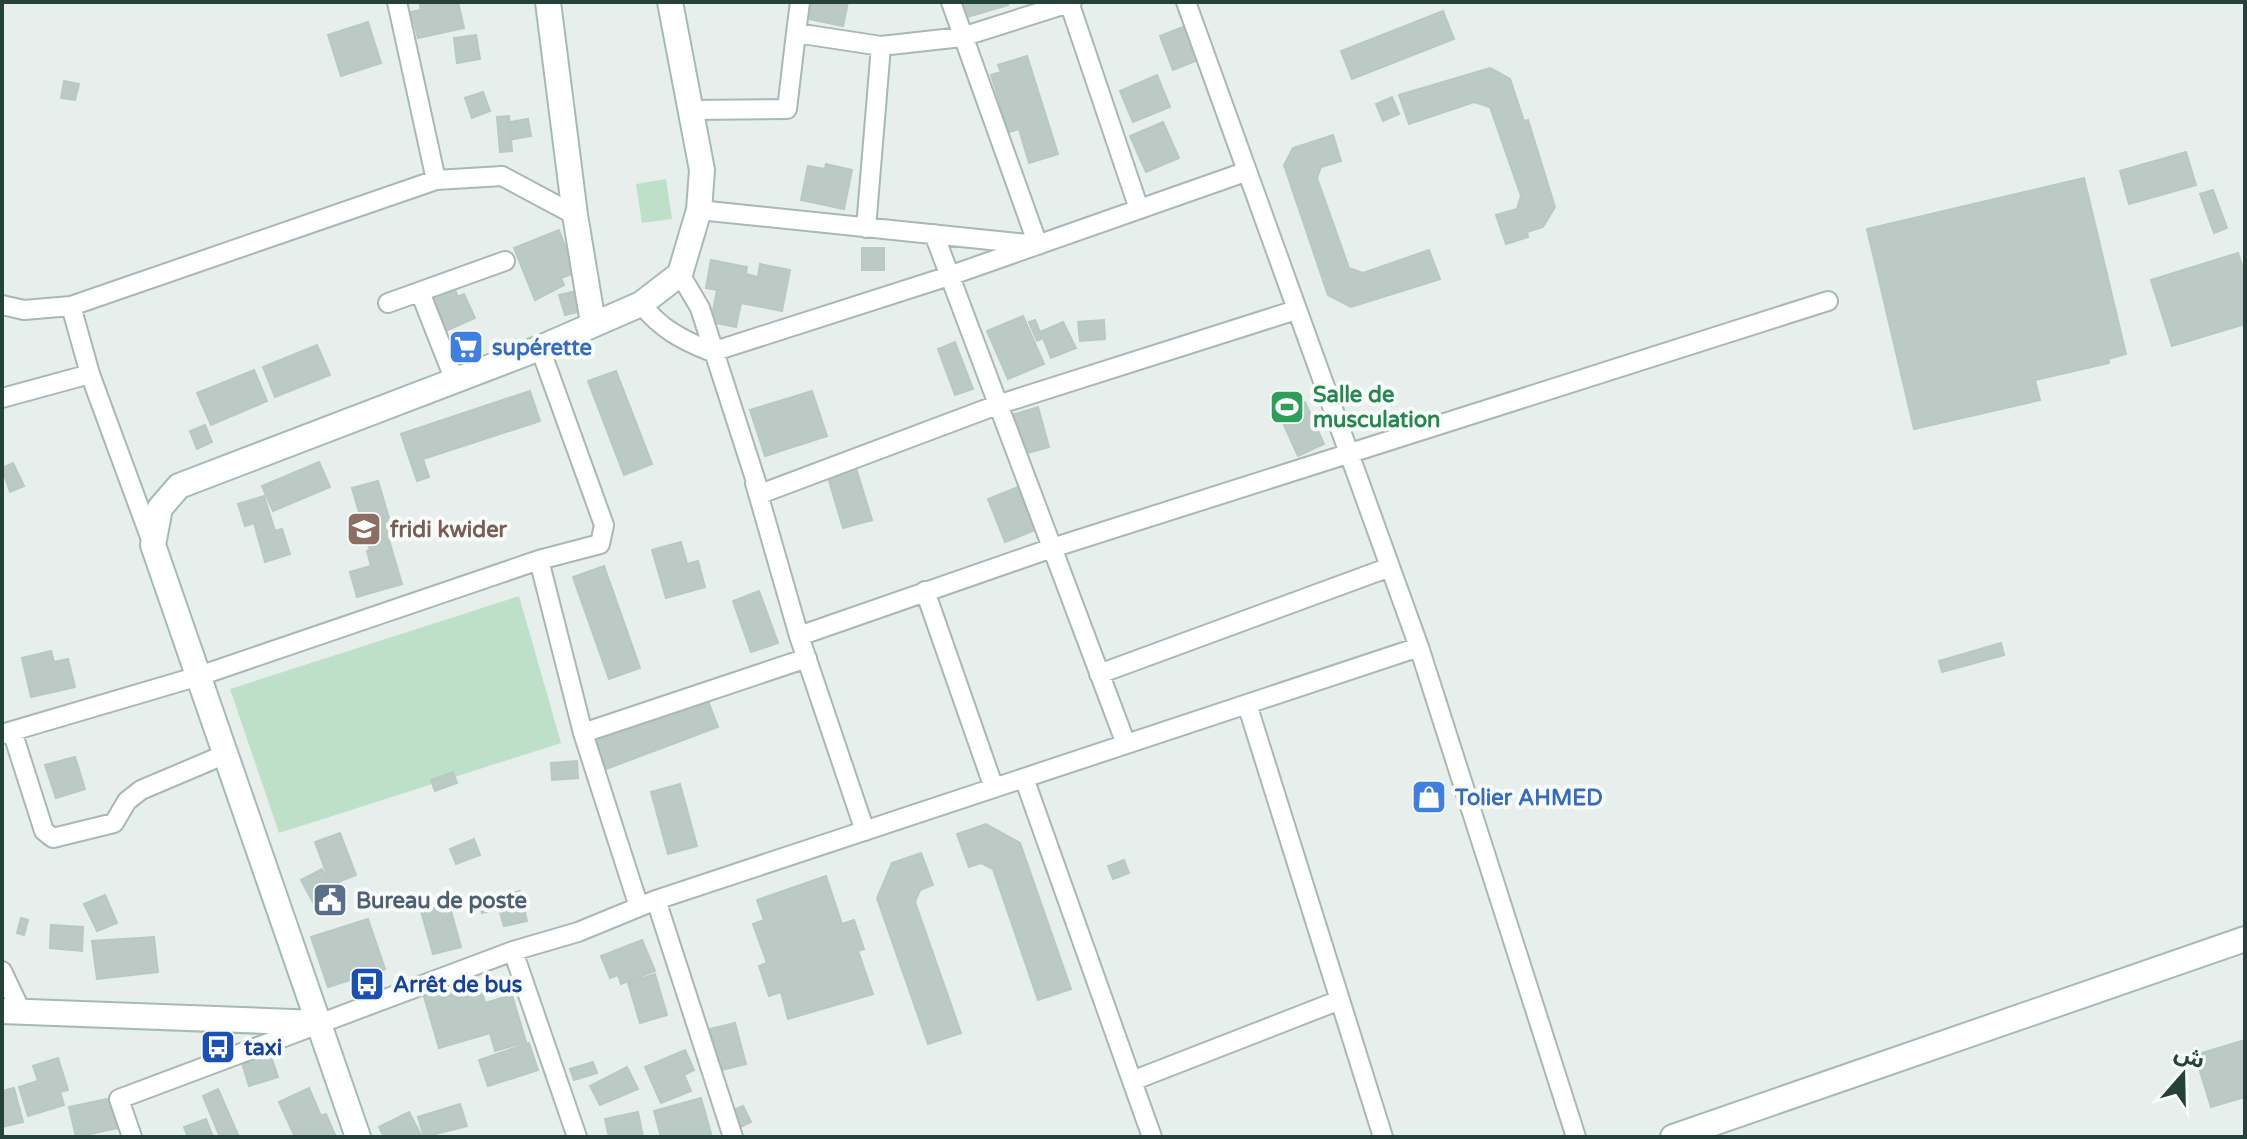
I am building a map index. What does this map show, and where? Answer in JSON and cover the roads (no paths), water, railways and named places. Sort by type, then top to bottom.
[{"type":"main road","points":[[548,2],[575,215],[593,323]]},
{"type":"main road","points":[[358,1137],[153,545],[160,508],[179,486],[540,348],[641,304],[680,274],[699,210],[702,170],[670,2]]},
{"type":"main road","points":[[1673,1137],[2245,939]]},
{"type":"main road","points":[[12,1011],[319,1023]]},
{"type":"street","points":[[397,2],[436,180]]},
{"type":"street","points":[[690,110],[787,109],[800,2]]},
{"type":"street","points":[[951,2],[1038,245]]},
{"type":"street","points":[[796,33],[881,46],[962,37],[1070,2],[1139,209]]},
{"type":"street","points":[[1186,2],[1419,647],[1576,1137]]},
{"type":"street","points":[[866,228],[881,46]]},
{"type":"street","points":[[641,304],[656,323],[677,338],[712,352],[949,276],[1245,172]]},
{"type":"street","points":[[2,305],[24,310],[71,306],[436,180],[502,176],[575,215]]},
{"type":"street","points":[[699,210],[1038,245]]},
{"type":"street","points":[[934,234],[1126,744]]},
{"type":"street","points":[[388,303],[505,261]]},
{"type":"street","points":[[680,274],[700,308],[760,494],[997,405],[1296,310]]},
{"type":"street","points":[[420,292],[455,381]]},
{"type":"street","points":[[799,636],[1052,548],[1828,301]]},
{"type":"street","points":[[71,306],[90,374],[153,545]]},
{"type":"street","points":[[226,754],[141,790],[127,801],[114,823],[61,839],[53,838],[44,831],[7,732],[199,676],[539,560],[600,544],[604,525],[540,348]]},
{"type":"street","points":[[2,398],[90,374]]},
{"type":"street","points":[[755,480],[799,636],[865,831]]},
{"type":"street","points":[[539,560],[583,733],[733,1137]]},
{"type":"street","points":[[1099,674],[1390,567]]},
{"type":"street","points":[[925,591],[994,788]]},
{"type":"street","points":[[132,1137],[119,1099],[513,951],[578,932],[648,903],[1419,647]]},
{"type":"street","points":[[583,733],[807,658]]},
{"type":"street","points":[[1247,704],[1383,1137]]},
{"type":"street","points":[[1024,778],[1152,1137]]},
{"type":"street","points":[[513,951],[577,1137]]},
{"type":"street","points":[[2,971],[12,1011]]},
{"type":"street","points":[[1132,1081],[1340,1000]]},
{"type":"place","name":"supérette","points":[[466,347]]},
{"type":"place","name":"Salle de musculation","points":[[1287,407]]},
{"type":"place","name":"fridi kwider","points":[[364,529]]},
{"type":"place","name":"Tolier AHMED","points":[[1429,797]]},
{"type":"place","name":"Bureau de poste","points":[[330,900]]},
{"type":"place","name":"Arrêt de bus","points":[[367,984]]},
{"type":"place","name":"taxi","points":[[218,1047]]}]
